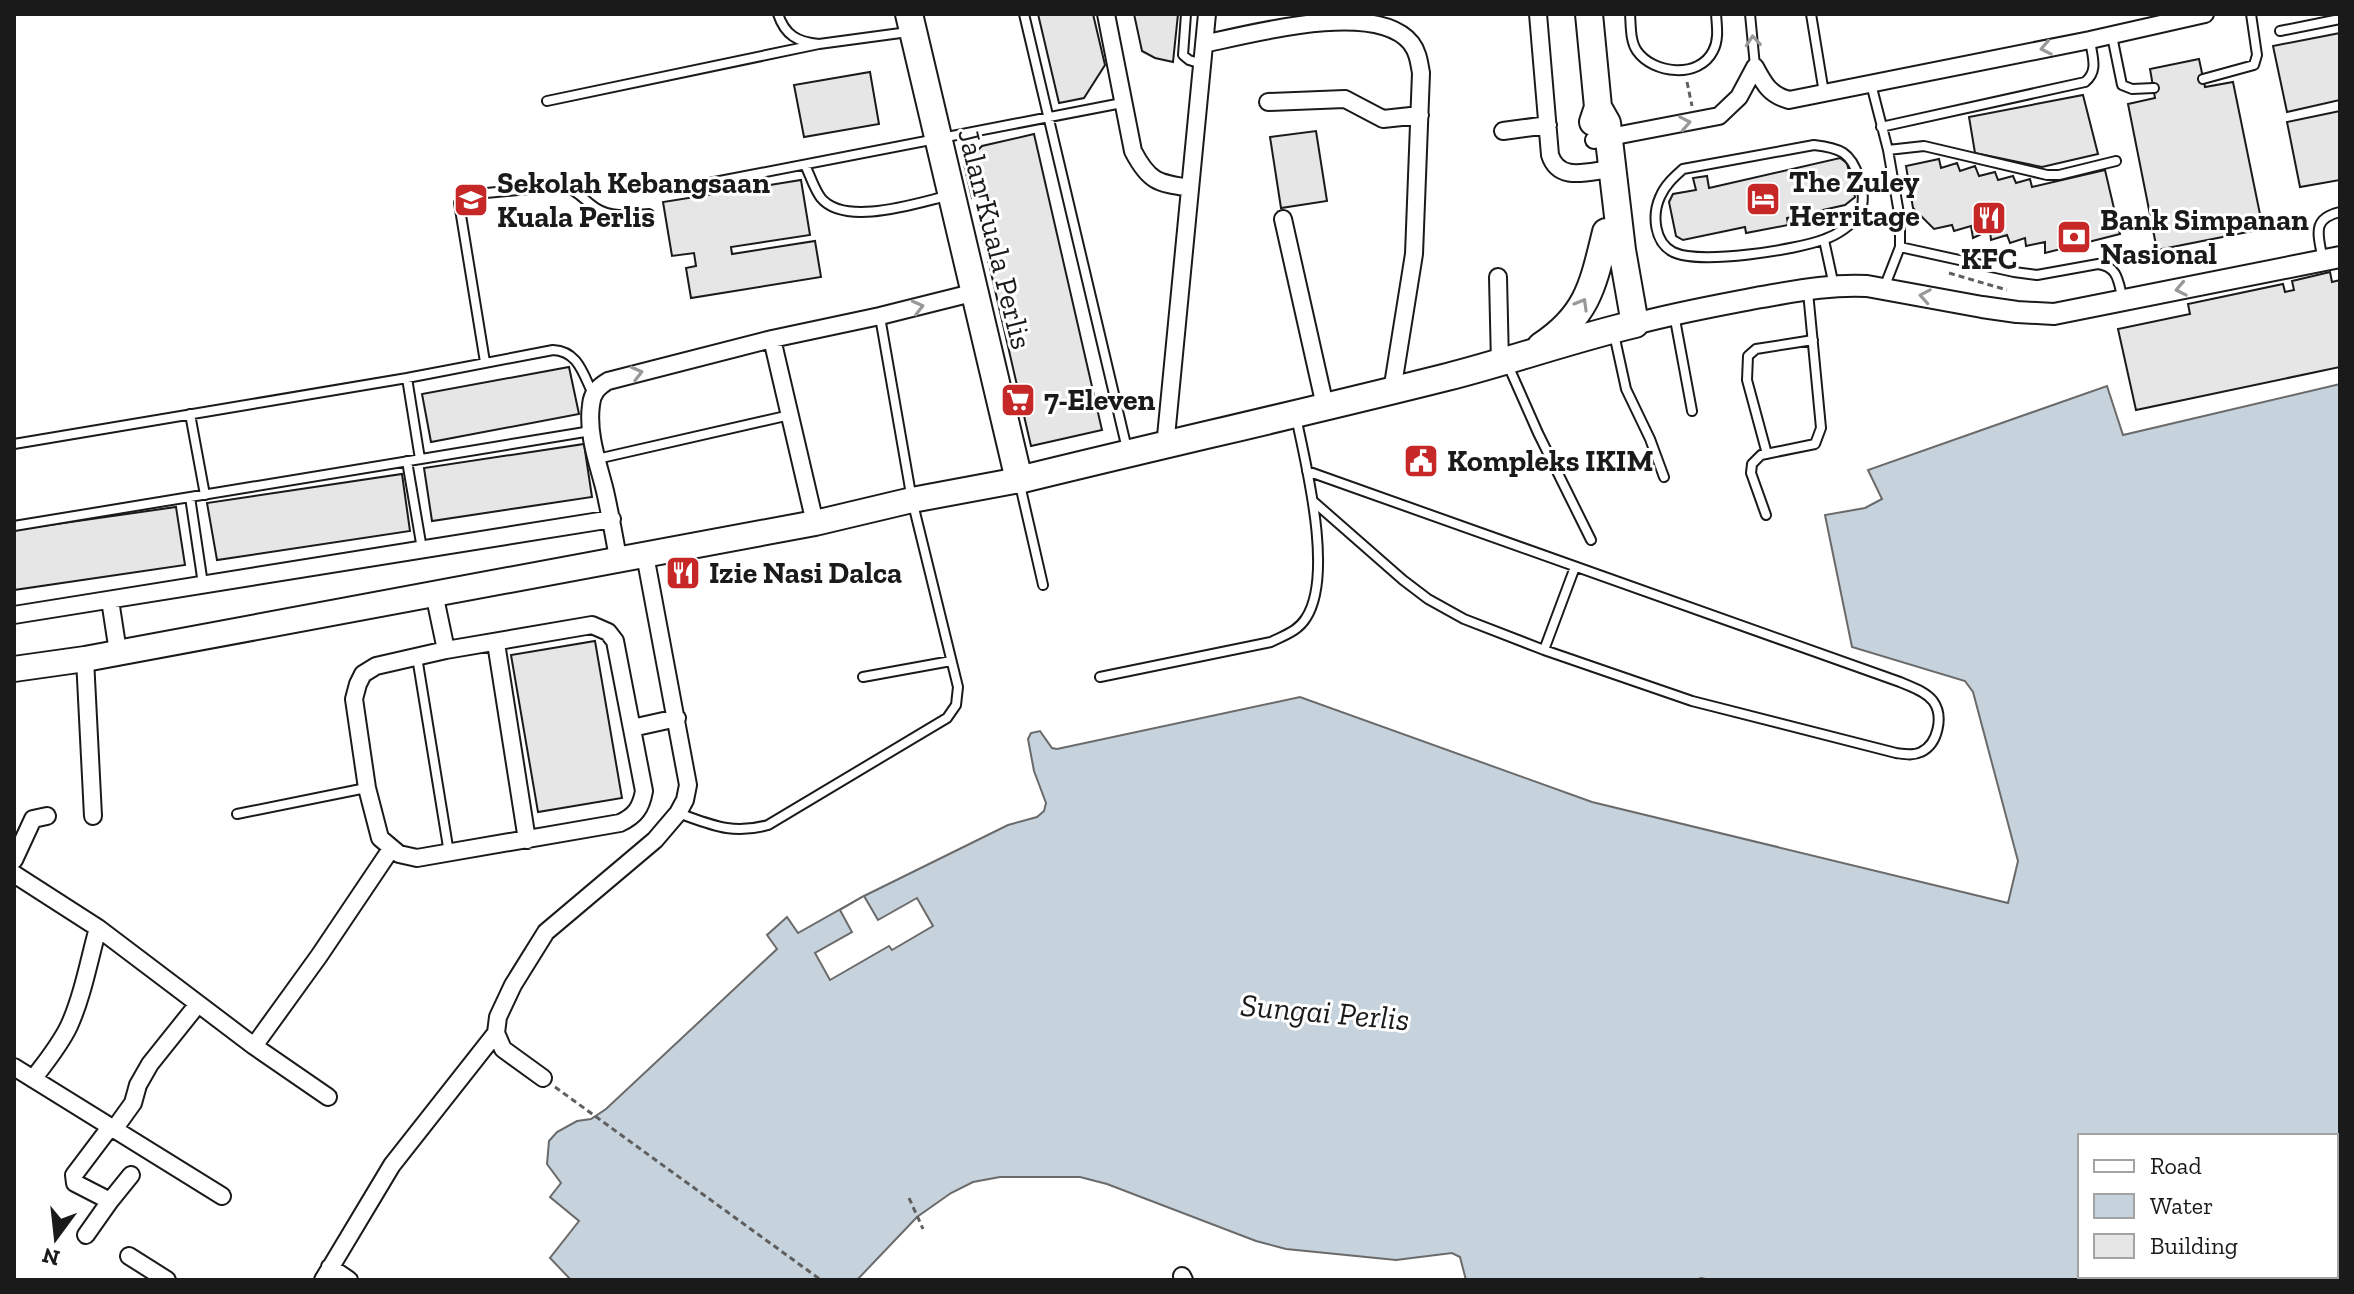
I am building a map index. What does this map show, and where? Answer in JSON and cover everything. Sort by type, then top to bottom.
[{"type":"main road","points":[[1589,14],[1598,107],[1593,125],[1601,139],[1606,232],[1623,327]]},
{"type":"main road","name":"Jalan Kuala Perlis","points":[[911,23],[1019,480]]},
{"type":"main road","points":[[1604,169],[1622,250],[1623,327]]},
{"type":"main road","points":[[1511,360],[1561,332],[1582,306],[1596,272],[1606,232]]},
{"type":"main road","points":[[14,669],[85,659],[645,555],[1019,480],[1392,391],[1623,327]]},
{"type":"street","points":[[1106,14],[1133,151],[1158,183],[1190,188]]},
{"type":"street","points":[[1165,447],[1207,14]]},
{"type":"street","points":[[1538,14],[1550,155],[1555,167],[1570,173],[1604,169]]},
{"type":"street","points":[[1755,67],[1765,87],[1789,100],[2205,14]]},
{"type":"street","points":[[1204,44],[1345,17],[1376,22],[1402,34],[1418,55],[1421,73],[1414,254],[1392,391]]},
{"type":"street","points":[[1601,139],[1719,116],[1739,97],[1755,67]]},
{"type":"street","points":[[1268,102],[1345,99],[1383,119],[1420,115]]},
{"type":"street","points":[[1503,131],[1548,125]]},
{"type":"street","points":[[1283,219],[1325,406]]},
{"type":"street","points":[[1623,327],[1674,313],[1808,289],[1849,285],[2037,314],[2070,312],[2331,259]]},
{"type":"street","points":[[1498,277],[1511,360]]},
{"type":"street","points":[[618,558],[591,431],[591,405],[599,386],[608,381],[772,339],[976,292]]},
{"type":"street","points":[[772,339],[815,523]]},
{"type":"street","points":[[14,615],[612,519]]},
{"type":"street","points":[[543,1078],[503,1049],[496,1033],[498,1017],[513,985],[546,932],[655,840],[678,813],[688,785],[645,555]]},
{"type":"street","points":[[434,593],[446,650]]},
{"type":"street","points":[[110,600],[118,652]]},
{"type":"street","points":[[592,625],[603,628],[615,641],[644,791],[638,811],[620,823],[527,840],[417,858],[399,854],[380,838],[367,788],[354,699],[358,684],[363,674],[376,666],[446,650],[496,643],[592,625]]},
{"type":"street","points":[[496,643],[527,840]]},
{"type":"street","points":[[85,659],[93,816]]},
{"type":"street","points":[[632,728],[677,718]]},
{"type":"street","points":[[14,860],[33,819],[47,816]]},
{"type":"street","points":[[254,1046],[391,849]]},
{"type":"street","points":[[14,874],[98,928],[254,1046],[328,1097]]},
{"type":"street","points":[[33,1079],[69,1026],[98,928]]},
{"type":"street","points":[[110,1201],[73,1180],[74,1175],[133,1103],[138,1085],[150,1064],[198,1004]]},
{"type":"street","points":[[349,1280],[327,1273],[392,1165],[496,1033]]},
{"type":"street","points":[[14,1067],[222,1196]]},
{"type":"street","points":[[86,1235],[131,1175]]},
{"type":"street","points":[[129,1256],[167,1280]]},
{"type":"lane","points":[[778,14],[789,35],[819,44]]},
{"type":"lane","points":[[1024,14],[1128,453]]},
{"type":"lane","points":[[1186,14],[1183,55],[1202,64]]},
{"type":"lane","points":[[1630,14],[1632,41],[1637,51],[1648,62],[1662,68],[1685,70],[1705,62],[1713,52],[1718,31],[1716,14]]},
{"type":"lane","points":[[1750,14],[1755,67]]},
{"type":"lane","points":[[1811,14],[1824,93]]},
{"type":"lane","points":[[2203,79],[2254,65],[2257,55],[2251,14]]},
{"type":"lane","points":[[2280,31],[2340,19]]},
{"type":"lane","points":[[547,101],[911,23]]},
{"type":"lane","points":[[2112,35],[2122,85],[2132,89],[2154,88]]},
{"type":"lane","points":[[1881,127],[2085,82],[2093,76],[2095,68],[2090,40]]},
{"type":"lane","points":[[1871,82],[1888,150],[1900,219],[1900,247],[1884,289]]},
{"type":"lane","points":[[704,184],[1122,103]]},
{"type":"lane","points":[[1814,145],[1835,147],[1846,154],[1855,164],[1862,185],[1863,204],[1859,215],[1845,228],[1824,240],[1751,255],[1687,256],[1671,251],[1661,241],[1655,226],[1660,197],[1683,169],[1814,145]]},
{"type":"lane","points":[[1888,150],[1924,146],[2047,175],[2116,161]]},
{"type":"lane","points":[[805,165],[821,198],[844,212],[887,209],[952,195]]},
{"type":"lane","points":[[485,362],[459,203],[461,198],[465,195],[562,186],[574,190],[596,209],[607,213],[649,214]]},
{"type":"lane","points":[[2331,259],[2319,228],[2321,220],[2327,215],[2340,212]]},
{"type":"lane","points":[[1824,240],[1834,286]]},
{"type":"lane","points":[[1900,247],[2037,275],[2106,265],[2115,271],[2123,300]]},
{"type":"lane","points":[[1766,515],[1751,473],[1755,459],[1809,447],[1815,444],[1821,428],[1808,289]]},
{"type":"lane","points":[[1674,313],[1692,411]]},
{"type":"lane","points":[[678,813],[729,829],[746,831],[768,825],[947,718],[956,705],[959,695],[912,500],[880,316]]},
{"type":"lane","points":[[1623,327],[1626,389],[1664,477]]},
{"type":"lane","points":[[1767,454],[1747,380],[1748,356],[1756,349],[1813,340]]},
{"type":"lane","points":[[14,444],[407,378],[553,350],[562,350],[575,358],[593,395]]},
{"type":"lane","points":[[1511,360],[1538,433],[1591,540]]},
{"type":"lane","points":[[407,378],[420,459]]},
{"type":"lane","points":[[1100,677],[1271,642],[1295,631],[1305,620],[1317,588],[1314,502],[1295,413]]},
{"type":"lane","points":[[190,414],[205,495]]},
{"type":"lane","points":[[597,459],[790,415]]},
{"type":"lane","points":[[14,526],[591,431]]},
{"type":"lane","points":[[407,461],[422,550]]},
{"type":"lane","points":[[1307,471],[1920,691],[1931,699],[1940,718],[1932,743],[1917,754],[1896,753],[1692,701],[1464,619],[1428,599],[1403,580],[1314,502]]},
{"type":"lane","points":[[1019,480],[1043,585]]},
{"type":"lane","points":[[190,497],[203,585]]},
{"type":"lane","points":[[1544,650],[1575,567]]},
{"type":"lane","points":[[417,656],[449,854]]},
{"type":"lane","points":[[863,677],[951,661]]},
{"type":"lane","points":[[237,814],[367,788]]},
{"type":"path","points":[[1685,70],[1695,121]]},
{"type":"path","points":[[543,1078],[821,1280]]},
{"type":"path","points":[[909,1198],[923,1229]]},
{"type":"water","name":"Sungai Perlis","points":[[2340,384],[2340,1280],[1466,1280],[1460,1257],[1452,1253],[1396,1260],[1286,1249],[1080,1177],[1000,1177],[973,1182],[917,1217],[857,1280],[571,1280],[550,1258],[579,1221],[550,1197],[561,1183],[547,1164],[549,1141],[557,1132],[577,1121],[591,1119],[606,1109],[777,949],[767,935],[787,917],[798,933],[864,896],[1008,825],[1037,817],[1044,811],[1046,803],[1034,771],[1028,739],[1031,733],[1040,731],[1052,748],[1057,749],[1300,697],[1592,802],[2008,903],[2018,861],[1973,692],[1965,681],[1852,647],[1825,515],[1865,508],[1882,499],[1868,470],[2107,386],[2123,435]]},
{"type":"pier","points":[[864,896],[878,920],[917,898],[933,926],[892,950],[889,946],[830,980],[815,953],[852,932],[840,910]]},
{"type":"building","points":[[1038,14],[1093,14],[1105,65],[1084,98],[1059,103]]},
{"type":"building","points":[[1134,14],[1178,14],[1173,62],[1142,51]]},
{"type":"building","points":[[2340,33],[2340,100],[2287,112],[2273,46]]},
{"type":"building","points":[[2199,59],[2205,87],[2233,82],[2263,229],[2157,250],[2128,104],[2155,98],[2150,69]]},
{"type":"building","points":[[870,72],[879,124],[804,137],[794,85]]},
{"type":"building","points":[[2083,95],[2098,154],[2042,167],[1975,153],[1969,117]]},
{"type":"building","points":[[2340,111],[2340,180],[2300,187],[2287,122]]},
{"type":"building","points":[[1316,131],[1327,201],[1281,208],[1270,137]]},
{"type":"building","points":[[1034,134],[1102,430],[1031,446],[977,212],[990,209],[987,195],[972,198],[964,164],[982,146]]},
{"type":"building","points":[[1840,158],[1847,163],[1855,197],[1845,205],[1787,218],[1788,225],[1746,233],[1745,227],[1683,240],[1676,236],[1669,202],[1673,194],[1696,190],[1693,178],[1707,176],[1709,188]]},
{"type":"building","points":[[1939,159],[1941,168],[1957,163],[1960,171],[1975,166],[1979,176],[1995,172],[1998,180],[2013,176],[2016,183],[2030,179],[2032,187],[2105,170],[2120,234],[2045,253],[2045,242],[2026,246],[2025,238],[2010,243],[2007,235],[1991,240],[1990,230],[1973,238],[1971,226],[1954,231],[1952,225],[1934,229],[1913,208],[1906,166]]},
{"type":"building","points":[[801,180],[810,235],[731,247],[732,254],[815,241],[821,277],[691,298],[686,268],[696,266],[694,253],[672,256],[663,202]]},
{"type":"building","points":[[2330,272],[2332,282],[2340,280],[2340,367],[2136,410],[2118,329],[2190,314],[2188,304],[2283,284],[2285,292],[2294,290],[2292,281]]},
{"type":"building","points":[[569,367],[579,414],[431,442],[422,394]]},
{"type":"building","points":[[584,444],[592,497],[432,521],[424,468]]},
{"type":"building","points":[[402,474],[410,531],[217,560],[207,503]]},
{"type":"building","points":[[176,507],[185,565],[14,590],[14,530]]},
{"type":"building","points":[[595,641],[622,798],[538,812],[511,655]]},
{"type":"place","name":"The Zuley Herritage","points":[[1763,199]]},
{"type":"place","name":"Sekolah Kebangsaan Kuala Perlis","points":[[471,200]]},
{"type":"place","name":"KFC","points":[[1989,218]]},
{"type":"place","name":"Bank Simpanan Nasional","points":[[2074,237]]},
{"type":"place","name":"7-Eleven","points":[[1018,400]]},
{"type":"place","name":"Kompleks IKIM","points":[[1421,461]]},
{"type":"place","name":"Izie Nasi Dalca","points":[[683,573]]}]
